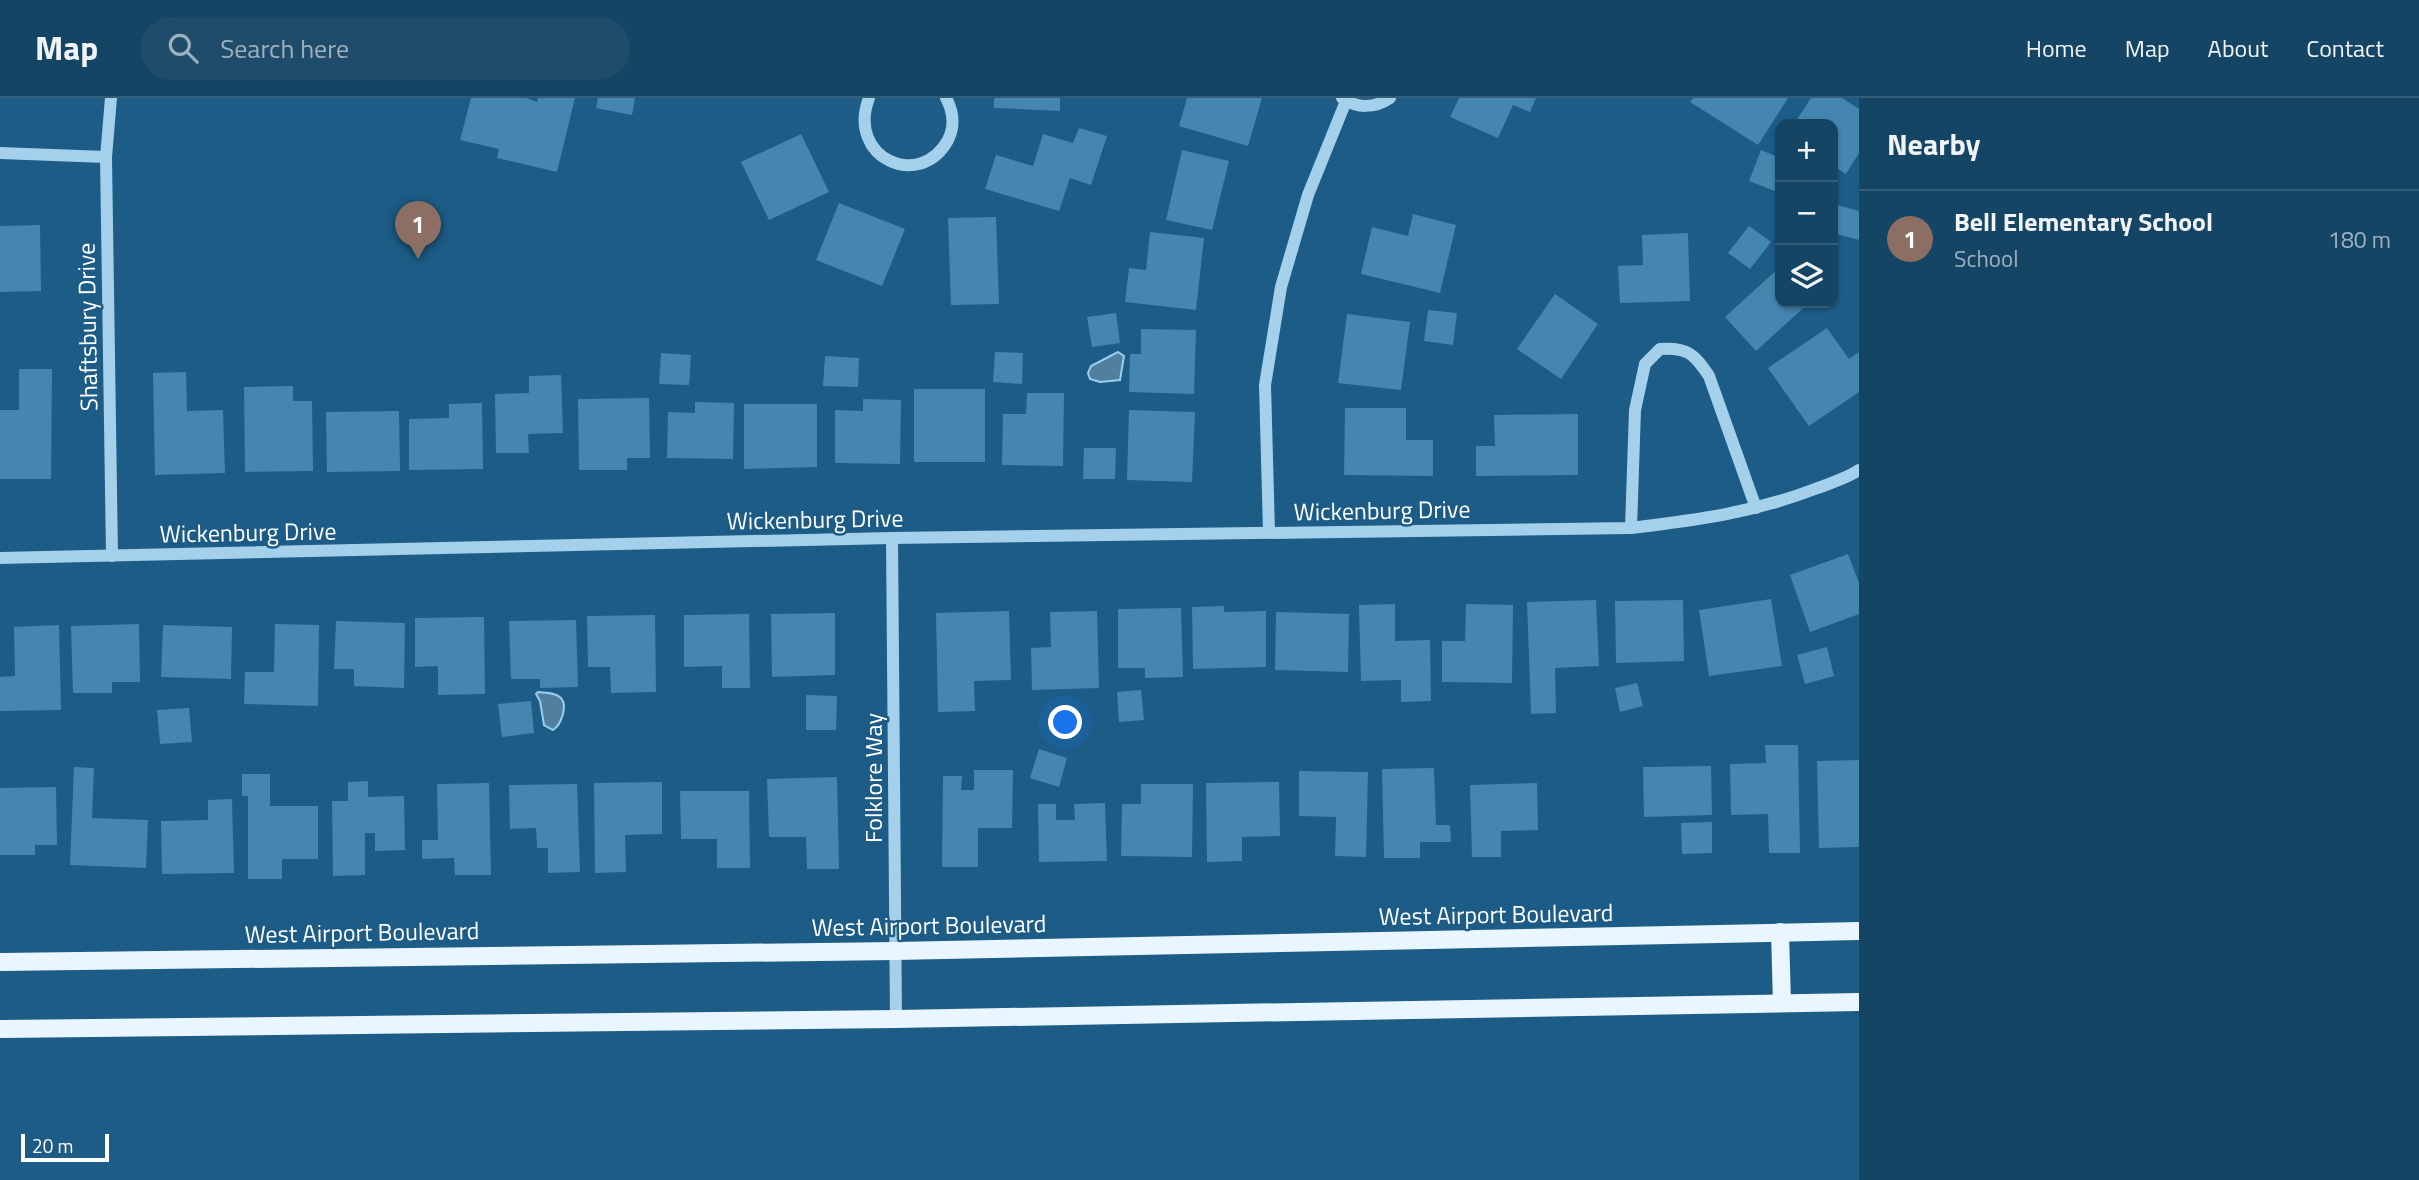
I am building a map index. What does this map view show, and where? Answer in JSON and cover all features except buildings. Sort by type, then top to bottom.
[{"type":"main road","name":"West Airport Boulevard","points":[[0,962],[895,951],[1859,931]]},
{"type":"main road","points":[[1780,932],[1782,1003]]},
{"type":"main road","points":[[0,1029],[1859,1002]]},
{"type":"street","name":"Shaftsbury Drive","points":[[111,98],[106,157],[112,556]]},
{"type":"street","points":[[869,98],[864,112],[864,128],[869,142],[885,158],[906,165],[920,163],[943,148],[953,121],[951,107],[946,98]]},
{"type":"street","points":[[1269,532],[1265,384],[1281,287],[1308,195],[1344,100],[1370,107],[1390,98]]},
{"type":"street","points":[[0,153],[106,157]]},
{"type":"street","points":[[1631,528],[1634,410],[1645,364],[1660,349],[1679,348],[1696,357],[1709,376],[1756,508]]},
{"type":"street","name":"Wickenburg Drive","points":[[0,558],[892,538],[1631,528],[1708,519],[1756,508],[1807,492],[1859,470]]},
{"type":"street","name":"Folklore Way","points":[[892,538],[896,1018]]},
{"type":"water","points":[[1118,352],[1124,356],[1120,380],[1100,382],[1090,379],[1088,373],[1091,366]]},
{"type":"water","points":[[536,694],[556,695],[563,701],[563,715],[553,730],[544,725],[540,701]]},
{"type":"place","name":"Bell Elementary School","points":[[418,259]]}]
